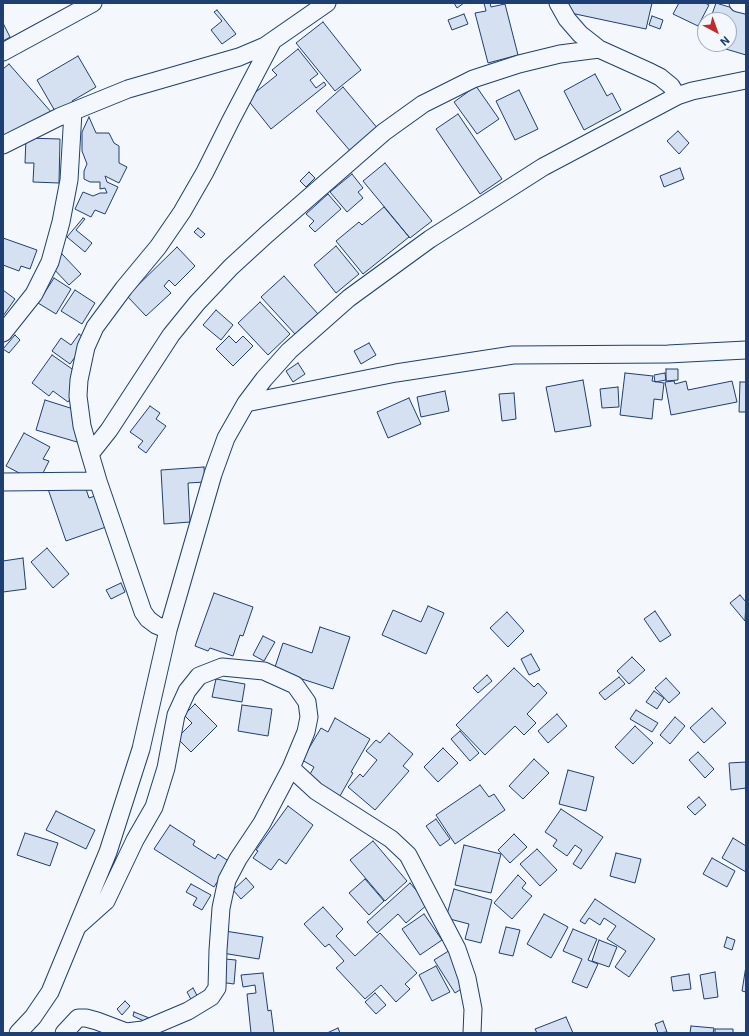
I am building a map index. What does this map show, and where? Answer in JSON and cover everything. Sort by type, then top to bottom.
[{"type":"street","points":[[3,52],[93,3]]},
{"type":"street","points":[[3,145],[73,112],[128,89],[239,57],[272,42],[327,3]]},
{"type":"street","points":[[558,3],[567,19],[580,34],[599,50],[650,72],[671,86],[677,96]]},
{"type":"street","points":[[738,3],[746,5]]},
{"type":"street","points":[[168,630],[156,625],[143,612],[98,481],[82,426],[78,396],[79,380],[86,347],[95,327],[124,288],[158,247],[182,212],[205,172],[272,42]]},
{"type":"street","points":[[90,454],[109,430],[171,335],[197,303],[231,267],[267,234],[384,132],[423,104],[473,80],[519,64],[560,54],[599,50]]},
{"type":"street","points":[[18,1033],[33,1017],[50,992],[108,852],[141,749],[168,630],[213,474],[226,438],[246,403],[264,379],[289,351],[349,298],[430,239],[543,167],[677,96],[692,91],[746,80]]},
{"type":"street","points":[[3,333],[34,294],[50,262],[61,222],[69,180],[73,112]]},
{"type":"street","points":[[246,403],[396,373],[513,355],[668,354],[746,350]]},
{"type":"street","points":[[3,482],[98,481]]},
{"type":"street","points":[[64,1033],[78,1018],[86,1018],[97,1021],[126,1032],[143,1030],[188,1011],[211,998],[217,988],[221,908],[227,880],[238,859],[262,823],[291,768],[306,732],[309,717],[307,702],[295,685],[264,671],[222,667],[199,676],[187,691],[176,716],[166,768],[154,807],[135,840],[106,901],[76,927]]},
{"type":"street","points":[[291,768],[316,791],[391,839],[408,855],[457,949],[467,978],[472,1009],[472,1033]]},
{"type":"building","points":[[454,3],[464,3],[457,8]]},
{"type":"building","points":[[484,3],[490,3],[491,7],[505,4],[518,55],[488,63],[475,13],[486,11]]},
{"type":"building","points":[[568,3],[652,3],[646,29],[566,12]]},
{"type":"building","points":[[679,3],[705,3],[709,5],[705,12],[697,12],[697,26],[673,14]]},
{"type":"building","points":[[716,3],[746,12],[746,55],[736,52],[737,12],[713,12]]},
{"type":"building","points":[[217,10],[236,34],[222,44],[211,30],[222,21],[214,12]]},
{"type":"building","points":[[464,14],[468,24],[452,30],[448,20]]},
{"type":"building","points":[[652,16],[663,20],[660,29],[649,25]]},
{"type":"building","points":[[323,22],[361,70],[335,91],[296,43]]},
{"type":"building","points":[[3,23],[10,37],[3,41]]},
{"type":"building","points":[[298,49],[318,74],[310,80],[316,88],[324,82],[326,85],[271,129],[247,99],[277,75],[272,70]]},
{"type":"building","points":[[78,56],[96,87],[72,101],[76,108],[59,118],[37,80]]},
{"type":"building","points":[[9,64],[52,113],[15,146],[3,133],[3,69]]},
{"type":"building","points":[[595,74],[607,96],[612,93],[621,110],[584,130],[564,91]]},
{"type":"building","points":[[476,86],[499,119],[477,134],[454,102]]},
{"type":"building","points":[[343,87],[384,136],[357,159],[316,111]]},
{"type":"building","points":[[519,90],[538,129],[515,140],[496,101]]},
{"type":"building","points":[[458,114],[502,179],[480,194],[436,129]]},
{"type":"building","points":[[89,117],[96,133],[109,133],[114,143],[119,146],[119,163],[127,167],[119,183],[105,176],[107,182],[118,187],[105,214],[95,210],[91,217],[75,209],[83,192],[93,196],[100,193],[107,193],[105,188],[100,189],[100,182],[90,182],[84,179],[84,171],[87,164],[82,151],[82,132]]},
{"type":"building","points":[[678,131],[689,143],[679,154],[667,141]]},
{"type":"building","points":[[26,138],[60,139],[59,183],[33,182],[34,163],[25,163]]},
{"type":"building","points":[[385,163],[432,221],[410,238],[363,181]]},
{"type":"building","points":[[680,168],[684,179],[664,187],[660,176]]},
{"type":"building","points":[[309,172],[315,178],[306,187],[300,181]]},
{"type":"building","points":[[352,174],[363,188],[358,192],[363,198],[347,212],[330,192]]},
{"type":"building","points":[[328,194],[341,209],[315,232],[309,226],[314,221],[306,214]]},
{"type":"building","points":[[384,207],[409,237],[363,274],[336,241],[359,222],[362,225]]},
{"type":"building","points":[[83,218],[85,219],[76,230],[92,243],[85,252],[67,237]]},
{"type":"building","points":[[198,228],[205,234],[201,238],[194,232]]},
{"type":"building","points":[[3,238],[37,250],[30,269],[21,266],[19,271],[3,265]]},
{"type":"building","points":[[336,246],[359,274],[336,293],[314,265]]},
{"type":"building","points":[[177,247],[195,266],[175,286],[169,280],[164,286],[171,293],[146,316],[127,296]]},
{"type":"building","points":[[62,254],[81,274],[69,285],[50,265]]},
{"type":"building","points":[[284,276],[318,314],[295,334],[261,297]]},
{"type":"building","points":[[54,278],[71,289],[56,314],[38,303]]},
{"type":"building","points":[[3,290],[15,299],[3,316]]},
{"type":"building","points":[[75,290],[95,303],[82,324],[61,311]]},
{"type":"building","points":[[260,302],[290,334],[268,355],[238,323]]},
{"type":"building","points":[[216,310],[233,325],[221,340],[203,325]]},
{"type":"building","points":[[79,334],[87,340],[70,364],[52,351],[61,338],[71,345]]},
{"type":"building","points":[[15,335],[20,340],[9,353],[3,349]]},
{"type":"building","points":[[229,336],[236,343],[243,336],[253,346],[233,366],[216,349]]},
{"type":"building","points":[[369,343],[376,355],[361,364],[354,351]]},
{"type":"building","points":[[52,355],[85,378],[68,402],[53,391],[49,396],[32,383]]},
{"type":"building","points":[[298,363],[305,374],[293,382],[286,371]]},
{"type":"building","points":[[666,369],[678,369],[678,380],[666,381]]},
{"type":"building","points":[[625,373],[653,376],[652,381],[664,383],[662,400],[654,399],[652,419],[620,415]]},
{"type":"building","points":[[665,373],[666,380],[655,382],[654,375]]},
{"type":"building","points":[[583,380],[591,426],[555,432],[546,387]]},
{"type":"building","points":[[674,381],[675,384],[686,381],[688,390],[732,381],[737,402],[671,415],[665,382]]},
{"type":"building","points":[[740,382],[746,382],[746,412],[739,412]]},
{"type":"building","points":[[618,387],[619,407],[602,408],[600,389]]},
{"type":"building","points":[[445,391],[449,411],[421,417],[417,397]]},
{"type":"building","points":[[514,393],[516,419],[502,421],[499,394]]},
{"type":"building","points":[[409,398],[421,424],[388,438],[377,412]]},
{"type":"building","points":[[45,400],[86,413],[77,442],[36,430]]},
{"type":"building","points":[[150,406],[160,413],[156,419],[166,426],[146,453],[138,447],[143,441],[130,432]]},
{"type":"building","points":[[24,433],[50,447],[43,459],[49,461],[38,483],[6,466]]},
{"type":"building","points":[[204,467],[205,482],[188,483],[190,522],[164,524],[161,470]]},
{"type":"building","points":[[82,477],[89,498],[95,496],[106,527],[66,541],[48,489]]},
{"type":"building","points":[[47,548],[69,574],[53,588],[31,562]]},
{"type":"building","points":[[23,558],[26,589],[3,592],[3,561]]},
{"type":"building","points":[[121,583],[125,592],[111,599],[106,590]]},
{"type":"building","points":[[214,593],[253,607],[243,636],[240,635],[233,656],[210,648],[208,651],[195,646]]},
{"type":"building","points":[[740,595],[746,602],[745,621],[730,603]]},
{"type":"building","points":[[428,606],[444,613],[426,654],[382,635],[393,610],[421,622]]},
{"type":"building","points":[[655,611],[671,635],[660,642],[644,619]]},
{"type":"building","points":[[507,612],[524,631],[508,647],[490,628]]},
{"type":"building","points":[[320,627],[350,637],[333,689],[274,670],[283,643],[312,653]]},
{"type":"building","points":[[263,636],[275,642],[264,661],[253,655]]},
{"type":"building","points":[[531,654],[540,670],[529,675],[521,659]]},
{"type":"building","points":[[632,657],[645,670],[629,684],[617,671]]},
{"type":"building","points":[[514,668],[534,687],[538,683],[547,693],[527,714],[536,723],[524,735],[515,726],[485,755],[456,725]]},
{"type":"building","points":[[487,675],[492,681],[478,693],[473,688]]},
{"type":"building","points":[[619,677],[625,684],[605,700],[599,693]]},
{"type":"building","points":[[666,678],[680,693],[669,703],[655,688]]},
{"type":"building","points":[[216,679],[245,684],[242,702],[212,697]]},
{"type":"building","points":[[654,691],[664,698],[657,709],[646,702]]},
{"type":"building","points":[[195,704],[217,726],[191,752],[177,738],[192,723],[184,715]]},
{"type":"building","points":[[242,705],[272,709],[268,736],[238,731]]},
{"type":"building","points":[[712,708],[726,723],[704,743],[690,728]]},
{"type":"building","points":[[636,710],[658,723],[652,732],[630,719]]},
{"type":"building","points":[[557,714],[567,726],[548,743],[538,731]]},
{"type":"building","points":[[675,717],[685,726],[670,744],[660,735]]},
{"type":"building","points":[[335,718],[370,739],[351,772],[353,773],[340,796],[308,778],[314,767],[302,760],[321,728],[328,732]]},
{"type":"building","points":[[635,726],[653,743],[633,764],[615,747]]},
{"type":"building","points":[[460,731],[479,753],[470,761],[451,739]]},
{"type":"building","points":[[389,733],[413,754],[403,766],[409,771],[375,810],[348,787],[360,774],[363,777],[377,760],[366,751],[376,740],[380,743]]},
{"type":"building","points":[[443,748],[458,763],[438,782],[424,767]]},
{"type":"building","points":[[698,752],[714,769],[705,778],[689,760]]},
{"type":"building","points":[[534,759],[549,773],[523,799],[509,786]]},
{"type":"building","points":[[746,762],[746,788],[731,790],[729,763]]},
{"type":"building","points":[[568,770],[594,777],[586,811],[559,804]]},
{"type":"building","points":[[480,785],[489,797],[494,794],[505,810],[455,844],[436,815]]},
{"type":"building","points":[[699,797],[706,805],[695,815],[687,807]]},
{"type":"building","points":[[288,806],[313,825],[286,864],[279,859],[271,870],[253,858],[258,851],[256,850]]},
{"type":"building","points":[[561,809],[603,837],[581,869],[573,864],[582,850],[575,845],[567,856],[553,846],[557,840],[545,832]]},
{"type":"building","points":[[56,811],[95,830],[86,849],[46,830]]},
{"type":"building","points":[[436,819],[450,839],[440,846],[426,826]]},
{"type":"building","points":[[170,825],[195,841],[193,845],[215,859],[218,854],[230,862],[214,887],[154,849]]},
{"type":"building","points":[[25,833],[58,843],[50,866],[17,855]]},
{"type":"building","points":[[514,834],[527,847],[510,863],[498,850]]},
{"type":"building","points":[[733,838],[746,846],[746,872],[722,858]]},
{"type":"building","points":[[373,841],[407,881],[385,901],[350,860]]},
{"type":"building","points":[[464,845],[501,854],[491,893],[455,885]]},
{"type":"building","points":[[537,849],[557,870],[540,886],[520,864]]},
{"type":"building","points":[[616,853],[641,859],[635,883],[610,876]]},
{"type":"building","points":[[712,858],[735,871],[727,887],[703,874]]},
{"type":"building","points":[[518,875],[526,883],[522,888],[532,896],[512,919],[494,903]]},
{"type":"building","points":[[246,878],[254,887],[241,899],[233,890]]},
{"type":"building","points":[[365,879],[384,901],[369,915],[349,893]]},
{"type":"building","points":[[410,883],[428,904],[406,923],[398,914],[377,933],[367,922]]},
{"type":"building","points":[[191,884],[211,895],[202,910],[193,905],[197,898],[186,892]]},
{"type":"building","points":[[454,889],[492,900],[481,943],[465,939],[469,924],[446,918]]},
{"type":"building","points":[[595,899],[655,939],[629,977],[615,967],[626,951],[607,939],[616,926],[604,918],[600,925],[589,918],[585,924],[580,921]]},
{"type":"building","points":[[323,907],[343,929],[336,936],[355,956],[380,933],[417,973],[405,984],[410,989],[396,1002],[381,985],[365,999],[336,968],[344,961],[329,944],[325,947],[304,924]]},
{"type":"building","points":[[424,914],[442,940],[420,955],[402,929]]},
{"type":"building","points":[[544,914],[568,927],[551,958],[527,944]]},
{"type":"building","points":[[506,927],[520,930],[513,956],[499,953]]},
{"type":"building","points":[[573,929],[597,939],[588,960],[598,964],[587,988],[572,982],[582,959],[563,951]]},
{"type":"building","points":[[225,931],[263,937],[259,959],[222,953]]},
{"type":"building","points":[[727,937],[735,940],[732,950],[724,947]]},
{"type":"building","points":[[599,940],[617,947],[609,967],[592,961]]},
{"type":"building","points":[[455,947],[471,983],[455,993],[434,960]]},
{"type":"building","points":[[214,958],[236,960],[234,984],[212,981]]},
{"type":"building","points":[[436,966],[450,992],[432,1001],[419,975]]},
{"type":"building","points":[[746,966],[746,992],[742,991]]},
{"type":"building","points":[[715,972],[718,997],[704,999],[700,975]]},
{"type":"building","points":[[263,973],[268,1011],[271,1010],[274,1033],[251,1033],[247,994],[256,993],[255,985],[243,987],[241,975]]},
{"type":"building","points":[[689,974],[691,989],[673,991],[671,977]]},
{"type":"building","points":[[193,988],[199,999],[193,1003],[187,992]]},
{"type":"building","points":[[375,993],[386,1005],[376,1014],[365,1002]]},
{"type":"building","points":[[125,1001],[130,1006],[122,1015],[117,1009]]},
{"type":"building","points":[[134,1012],[157,1021],[154,1028],[165,1033],[139,1033],[144,1021],[133,1016]]},
{"type":"building","points":[[566,1017],[573,1033],[537,1033],[535,1029]]},
{"type":"building","points":[[663,1021],[667,1032],[658,1033],[655,1024]]},
{"type":"building","points":[[691,1026],[714,1028],[713,1033],[690,1033]]},
{"type":"building","points":[[338,1028],[340,1033],[327,1033]]},
{"type":"building","points":[[715,1029],[733,1029],[733,1033],[715,1033]]}]
